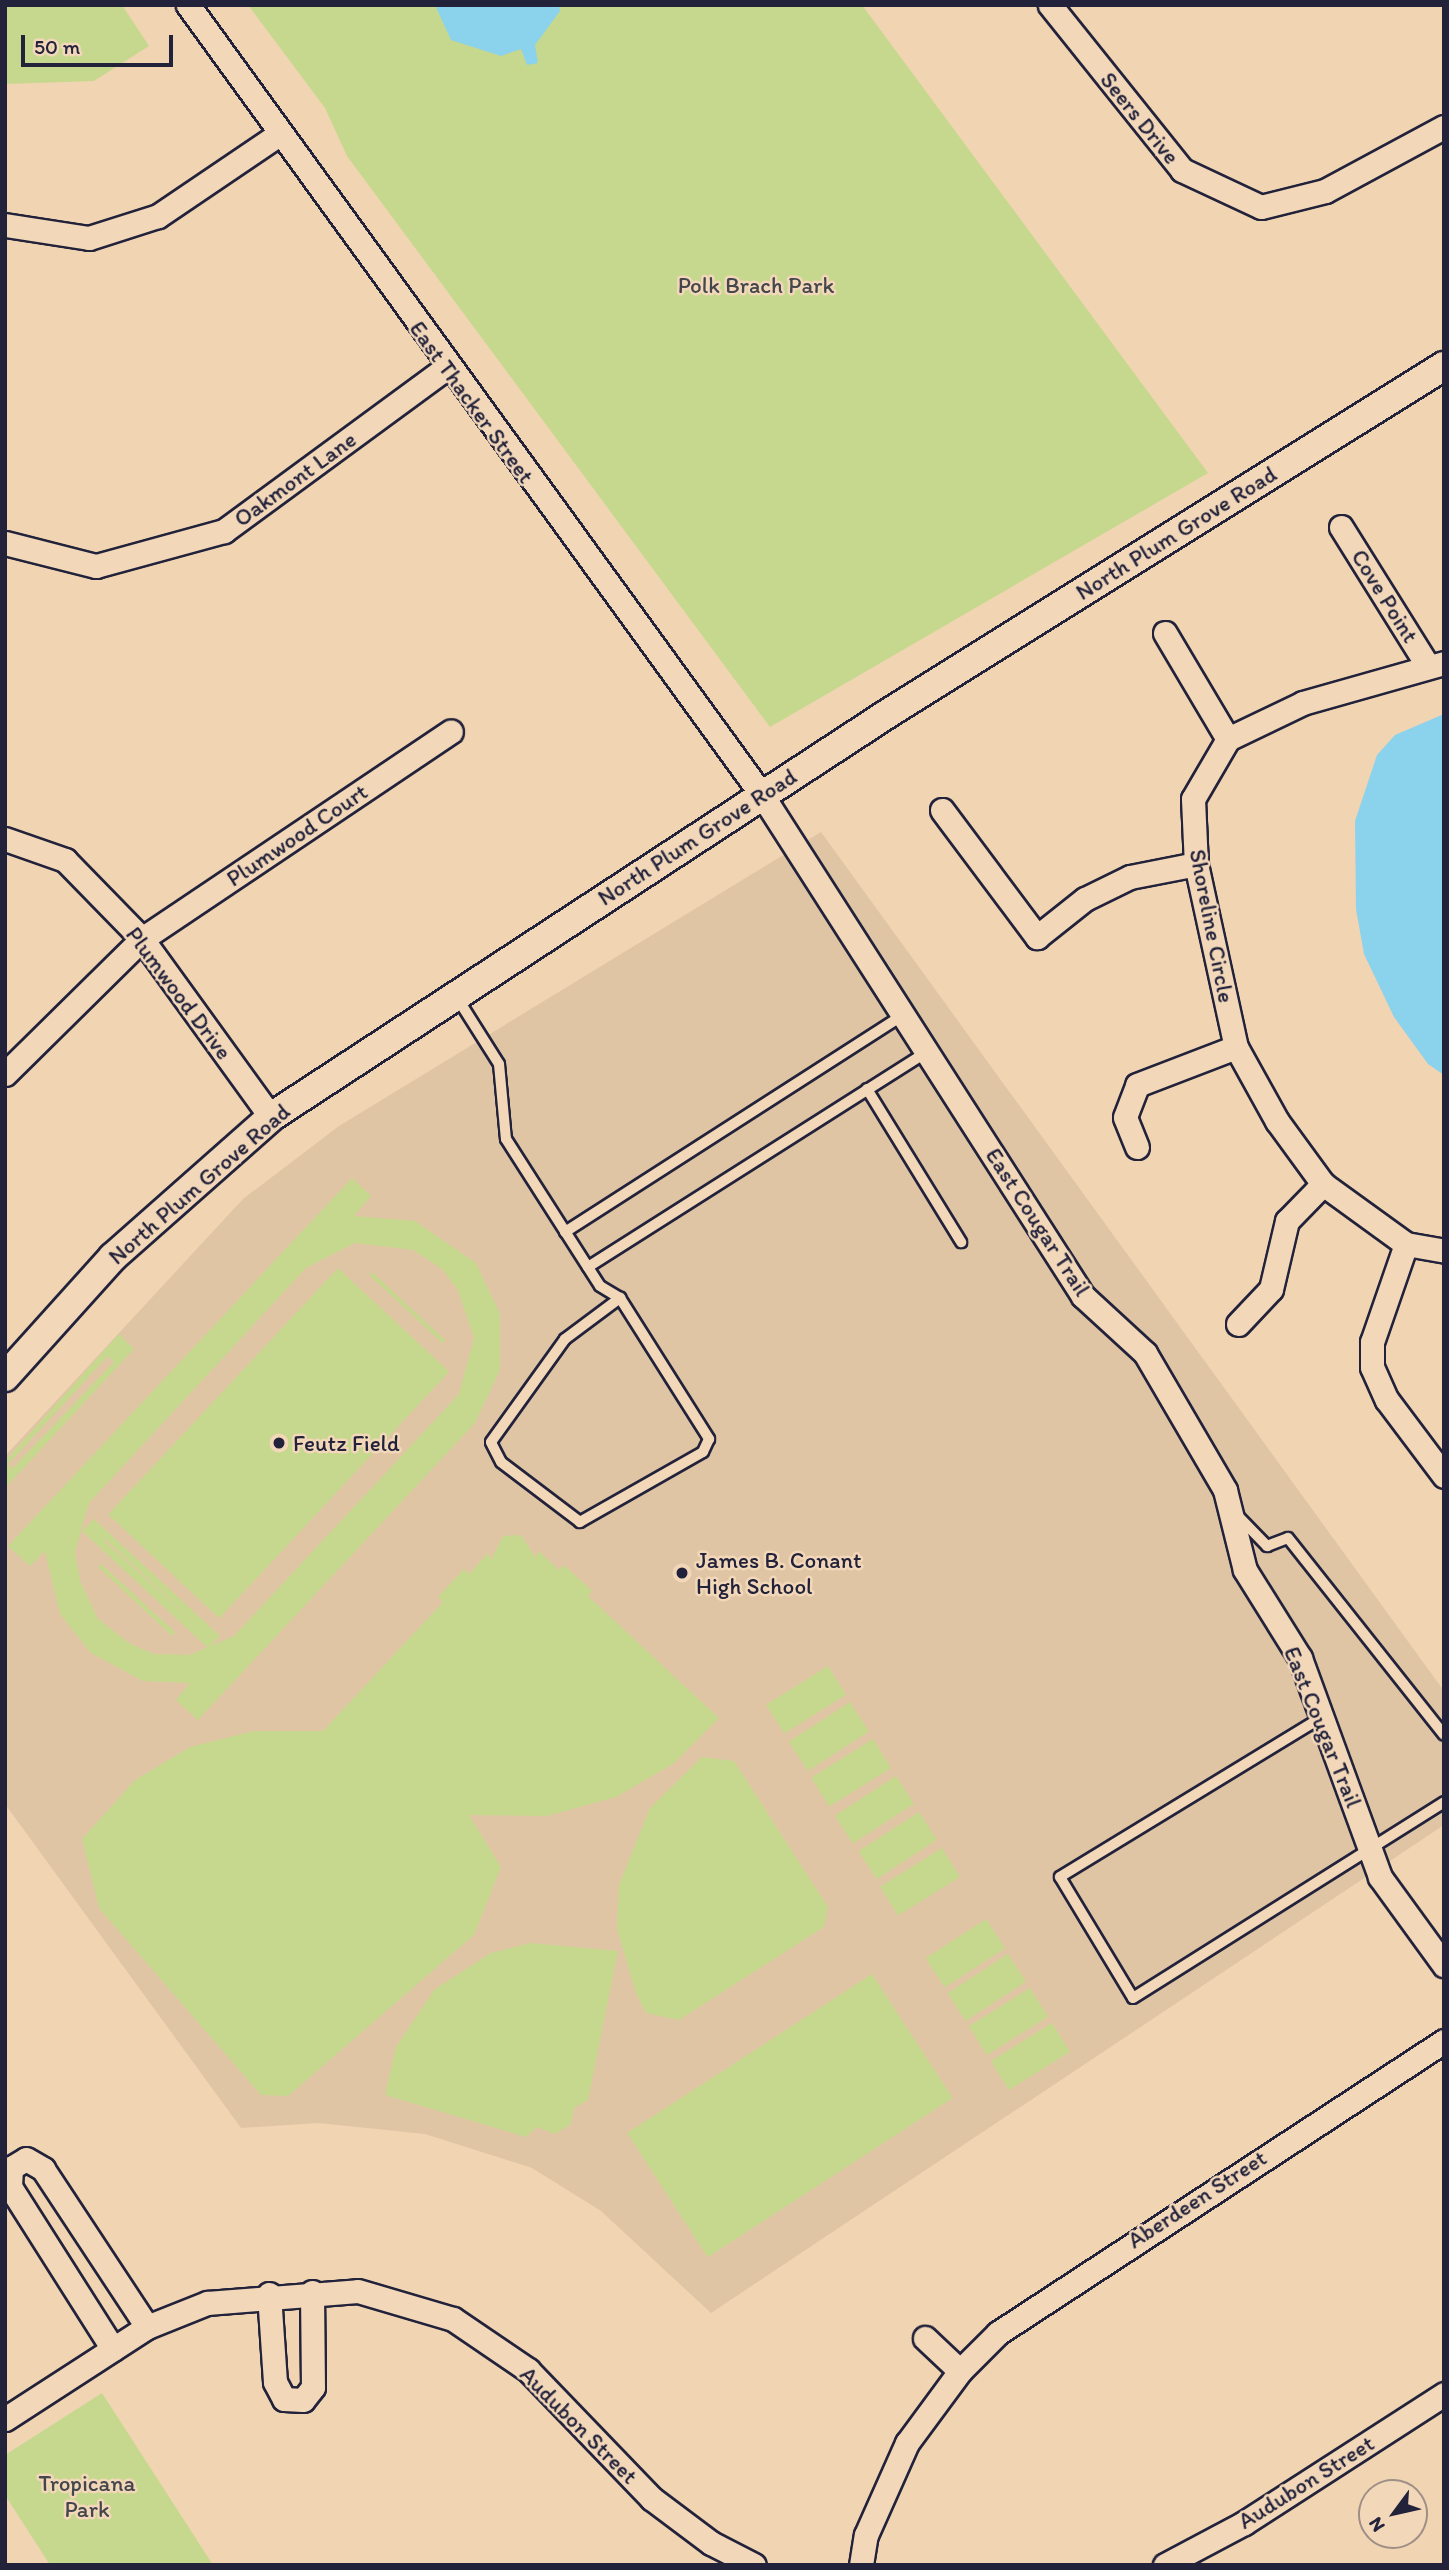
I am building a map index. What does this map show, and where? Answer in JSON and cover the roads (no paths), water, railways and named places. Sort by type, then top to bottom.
[{"type":"street","name":"East Thacker Street","points":[[188,5],[446,368],[762,795]]},
{"type":"street","name":"Seers Drive","points":[[1050,5],[1182,170],[1261,207],[1325,191],[1444,127]]},
{"type":"street","points":[[5,225],[89,238],[158,216],[278,134]]},
{"type":"street","name":"North Plum Grove Road","points":[[5,1377],[113,1257],[271,1116],[454,993],[762,795],[1444,366]]},
{"type":"street","name":"Oakmont Lane","points":[[5,543],[96,566],[224,531],[446,368]]},
{"type":"street","name":"Cove Point","points":[[1341,527],[1436,664]]},
{"type":"street","points":[[1165,633],[1228,740],[1303,703],[1436,664]]},
{"type":"street","name":"Plumwood Court","points":[[5,1074],[142,939],[451,731]]},
{"type":"street","name":"Shoreline Circle","points":[[1228,740],[1193,799],[1196,864],[1236,1047],[1277,1121],[1322,1184],[1406,1244],[1444,1251]]},
{"type":"street","name":"East Cougar Trail","points":[[762,795],[905,1014],[1083,1296],[1145,1353],[1229,1507],[1245,1570],[1300,1658],[1370,1848]]},
{"type":"street","points":[[942,810],[1037,937],[1085,899],[1130,877],[1196,864]]},
{"type":"street","name":"Plumwood Drive","points":[[5,839],[65,860],[142,939],[271,1116]]},
{"type":"street","points":[[1137,1147],[1125,1117],[1137,1085],[1236,1047]]},
{"type":"street","points":[[1238,1324],[1271,1289],[1287,1221],[1322,1184]]},
{"type":"street","points":[[1406,1244],[1372,1342],[1372,1367],[1387,1400],[1444,1476]]},
{"type":"street","points":[[1370,1848],[1380,1877],[1444,1965]]},
{"type":"street","name":"Aberdeen Street","points":[[861,2565],[866,2535],[907,2443],[960,2371],[1040,2300],[1444,2040]]},
{"type":"street","points":[[114,2349],[10,2187],[10,2168],[26,2159],[43,2169],[147,2327]]},
{"type":"street","name":"Audubon Street","points":[[5,2419],[147,2327],[206,2303],[269,2294],[358,2291],[453,2319],[528,2370],[651,2498],[710,2543],[754,2565]]},
{"type":"street","points":[[269,2294],[275,2382],[284,2399],[303,2400],[313,2387],[312,2292]]},
{"type":"street","points":[[925,2338],[960,2371]]},
{"type":"street","name":"Audubon Street","points":[[1166,2565],[1244,2523],[1444,2394]]},
{"type":"lane","points":[[454,993],[499,1064],[506,1139],[600,1286],[620,1298],[709,1439],[704,1452],[580,1522],[501,1462],[491,1442],[565,1339],[620,1298]]},
{"type":"lane","points":[[565,1232],[905,1014]]},
{"type":"lane","points":[[588,1267],[928,1051]]},
{"type":"lane","points":[[867,1089],[961,1242]]},
{"type":"lane","points":[[1229,1507],[1267,1546],[1288,1538],[1444,1735]]},
{"type":"lane","points":[[1322,1716],[1060,1877],[1133,1998],[1444,1802]]},
{"type":"water","points":[[435,5],[559,5],[560,11],[535,45],[538,63],[527,65],[521,49],[501,56],[451,40]]},
{"type":"water","points":[[1444,714],[1444,1075],[1428,1064],[1394,1017],[1364,954],[1356,909],[1355,821],[1377,755],[1395,735]]},
{"type":"place","name":"Feutz Field","points":[[279,1443]]},
{"type":"place","name":"James B. Conant High School","points":[[682,1573]]},
{"type":"park label","name":"Polk Brach Park","points":[[756,285]]},
{"type":"park label","name":"Tropicana Park","points":[[87,2496]]}]
